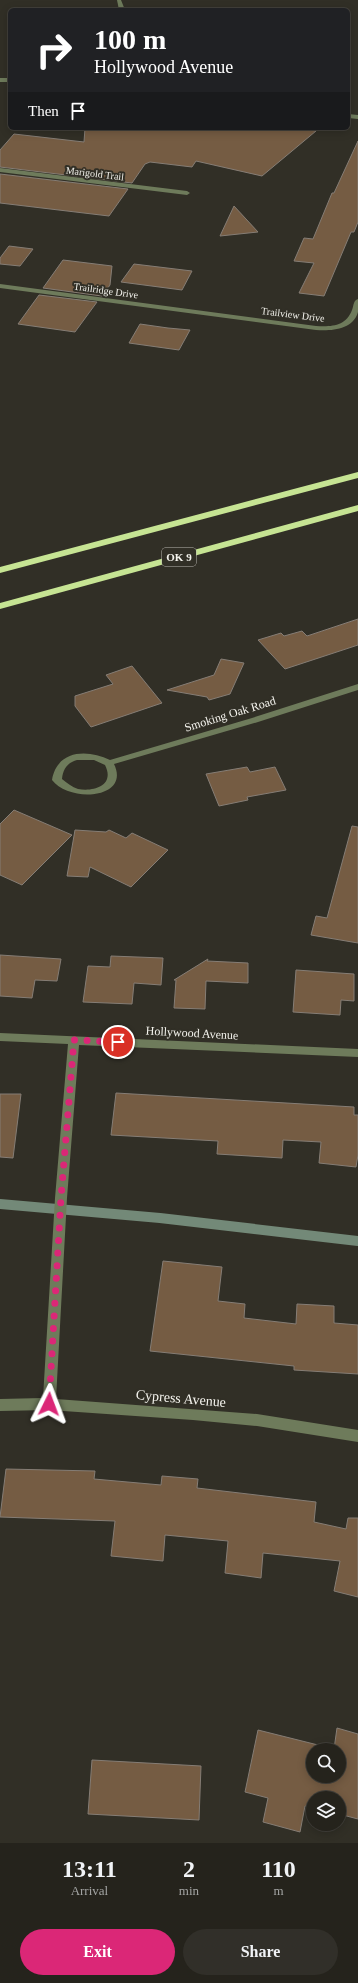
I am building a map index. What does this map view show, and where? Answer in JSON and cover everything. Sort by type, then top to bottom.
[{"type":"highway","points":[[0,570],[358,475]]},
{"type":"highway","name":"OK 9","points":[[0,606],[358,508]]},
{"type":"street","name":"Marigold Trail","points":[[0,170],[187,193]]},
{"type":"street","name":"Trailridge Drive","points":[[0,286],[210,314]]},
{"type":"street","name":"Trailview Drive","points":[[210,314],[302,326],[332,328],[348,322],[355,313],[358,301]]},
{"type":"street","name":"Smoking Oak Road","points":[[109,763],[255,720],[358,687]]},
{"type":"street","points":[[91,756],[100,758],[109,763],[114,771],[112,781],[107,787],[97,792],[72,792],[63,787],[57,780],[58,769],[63,763],[73,758],[91,756]]},
{"type":"street","name":"Hollywood Avenue","points":[[0,1037],[358,1053]]},
{"type":"street","points":[[49,1404],[61,1198],[74,1040]]},
{"type":"street","name":"Cypress Avenue","points":[[0,1405],[49,1404],[257,1420],[358,1436]]},
{"type":"building","points":[[85,130],[316,131],[262,176],[196,161],[192,167],[150,162],[145,164],[132,183],[0,167],[0,150],[14,134],[84,142]]},
{"type":"building","points":[[358,141],[358,222],[354,232],[351,232],[324,296],[299,293],[314,263],[294,261],[304,238],[313,239],[332,193],[334,193]]},
{"type":"building","points":[[0,174],[128,189],[109,216],[0,203]]},
{"type":"building","points":[[234,206],[258,232],[220,236]]},
{"type":"building","points":[[9,246],[33,249],[20,266],[0,264],[0,258]]},
{"type":"building","points":[[63,260],[112,266],[110,285],[102,296],[43,288]]},
{"type":"building","points":[[134,264],[192,271],[182,290],[121,282]]},
{"type":"building","points":[[39,295],[97,302],[75,332],[18,324]]},
{"type":"building","points":[[140,324],[190,330],[179,350],[129,343]]},
{"type":"building","points":[[358,619],[358,645],[285,669],[258,640],[281,633],[284,636],[302,631],[307,636]]},
{"type":"building","points":[[221,659],[244,663],[230,694],[209,700],[207,697],[167,690],[214,675]]},
{"type":"building","points":[[132,666],[162,703],[91,727],[75,706],[75,696],[113,684],[106,675]]},
{"type":"building","points":[[247,767],[250,772],[275,767],[286,790],[247,797],[248,800],[219,806],[206,774]]},
{"type":"building","points":[[14,810],[72,835],[22,885],[0,875],[0,824]]},
{"type":"building","points":[[352,826],[358,827],[358,943],[311,935],[316,916],[327,918]]},
{"type":"building","points":[[75,830],[106,832],[109,830],[126,838],[132,833],[168,850],[131,887],[90,867],[88,877],[67,876]]},
{"type":"building","points":[[0,955],[61,959],[57,981],[35,980],[32,998],[0,996]]},
{"type":"building","points":[[111,956],[163,958],[161,985],[134,983],[132,1004],[83,1002],[88,966],[110,967]]},
{"type":"building","points":[[208,959],[207,961],[248,963],[248,983],[206,981],[205,1009],[174,1008],[176,980],[174,980]]},
{"type":"building","points":[[296,970],[354,974],[354,1001],[341,1000],[340,1015],[293,1012]]},
{"type":"building","points":[[116,1093],[354,1107],[354,1115],[358,1115],[358,1155],[356,1167],[319,1163],[321,1142],[283,1140],[282,1158],[217,1154],[218,1141],[111,1135]]},
{"type":"building","points":[[0,1094],[21,1094],[13,1158],[0,1157]]},
{"type":"building","points":[[163,1261],[222,1267],[218,1301],[245,1304],[244,1318],[296,1324],[297,1304],[334,1306],[334,1323],[358,1325],[358,1374],[294,1370],[294,1366],[150,1351]]},
{"type":"building","points":[[6,1469],[95,1471],[94,1479],[161,1485],[162,1476],[198,1479],[197,1488],[316,1502],[314,1522],[346,1529],[348,1518],[358,1518],[358,1597],[334,1591],[340,1561],[263,1553],[261,1578],[225,1573],[228,1541],[165,1535],[163,1561],[111,1556],[115,1521],[0,1517]]},
{"type":"building","points":[[337,1728],[358,1734],[358,1819],[346,1816],[346,1791],[306,1791],[306,1806],[300,1832],[263,1822],[268,1798],[245,1792],[258,1730],[310,1743],[306,1743],[306,1783],[346,1783],[346,1743],[335,1743]]},
{"type":"building","points":[[92,1760],[201,1766],[199,1820],[88,1814]]},
{"type":"waterway","points":[[0,1204],[160,1218],[358,1241]]},
{"type":"route","points":[[49,1404],[61,1198],[74,1040],[118,1042]]}]
